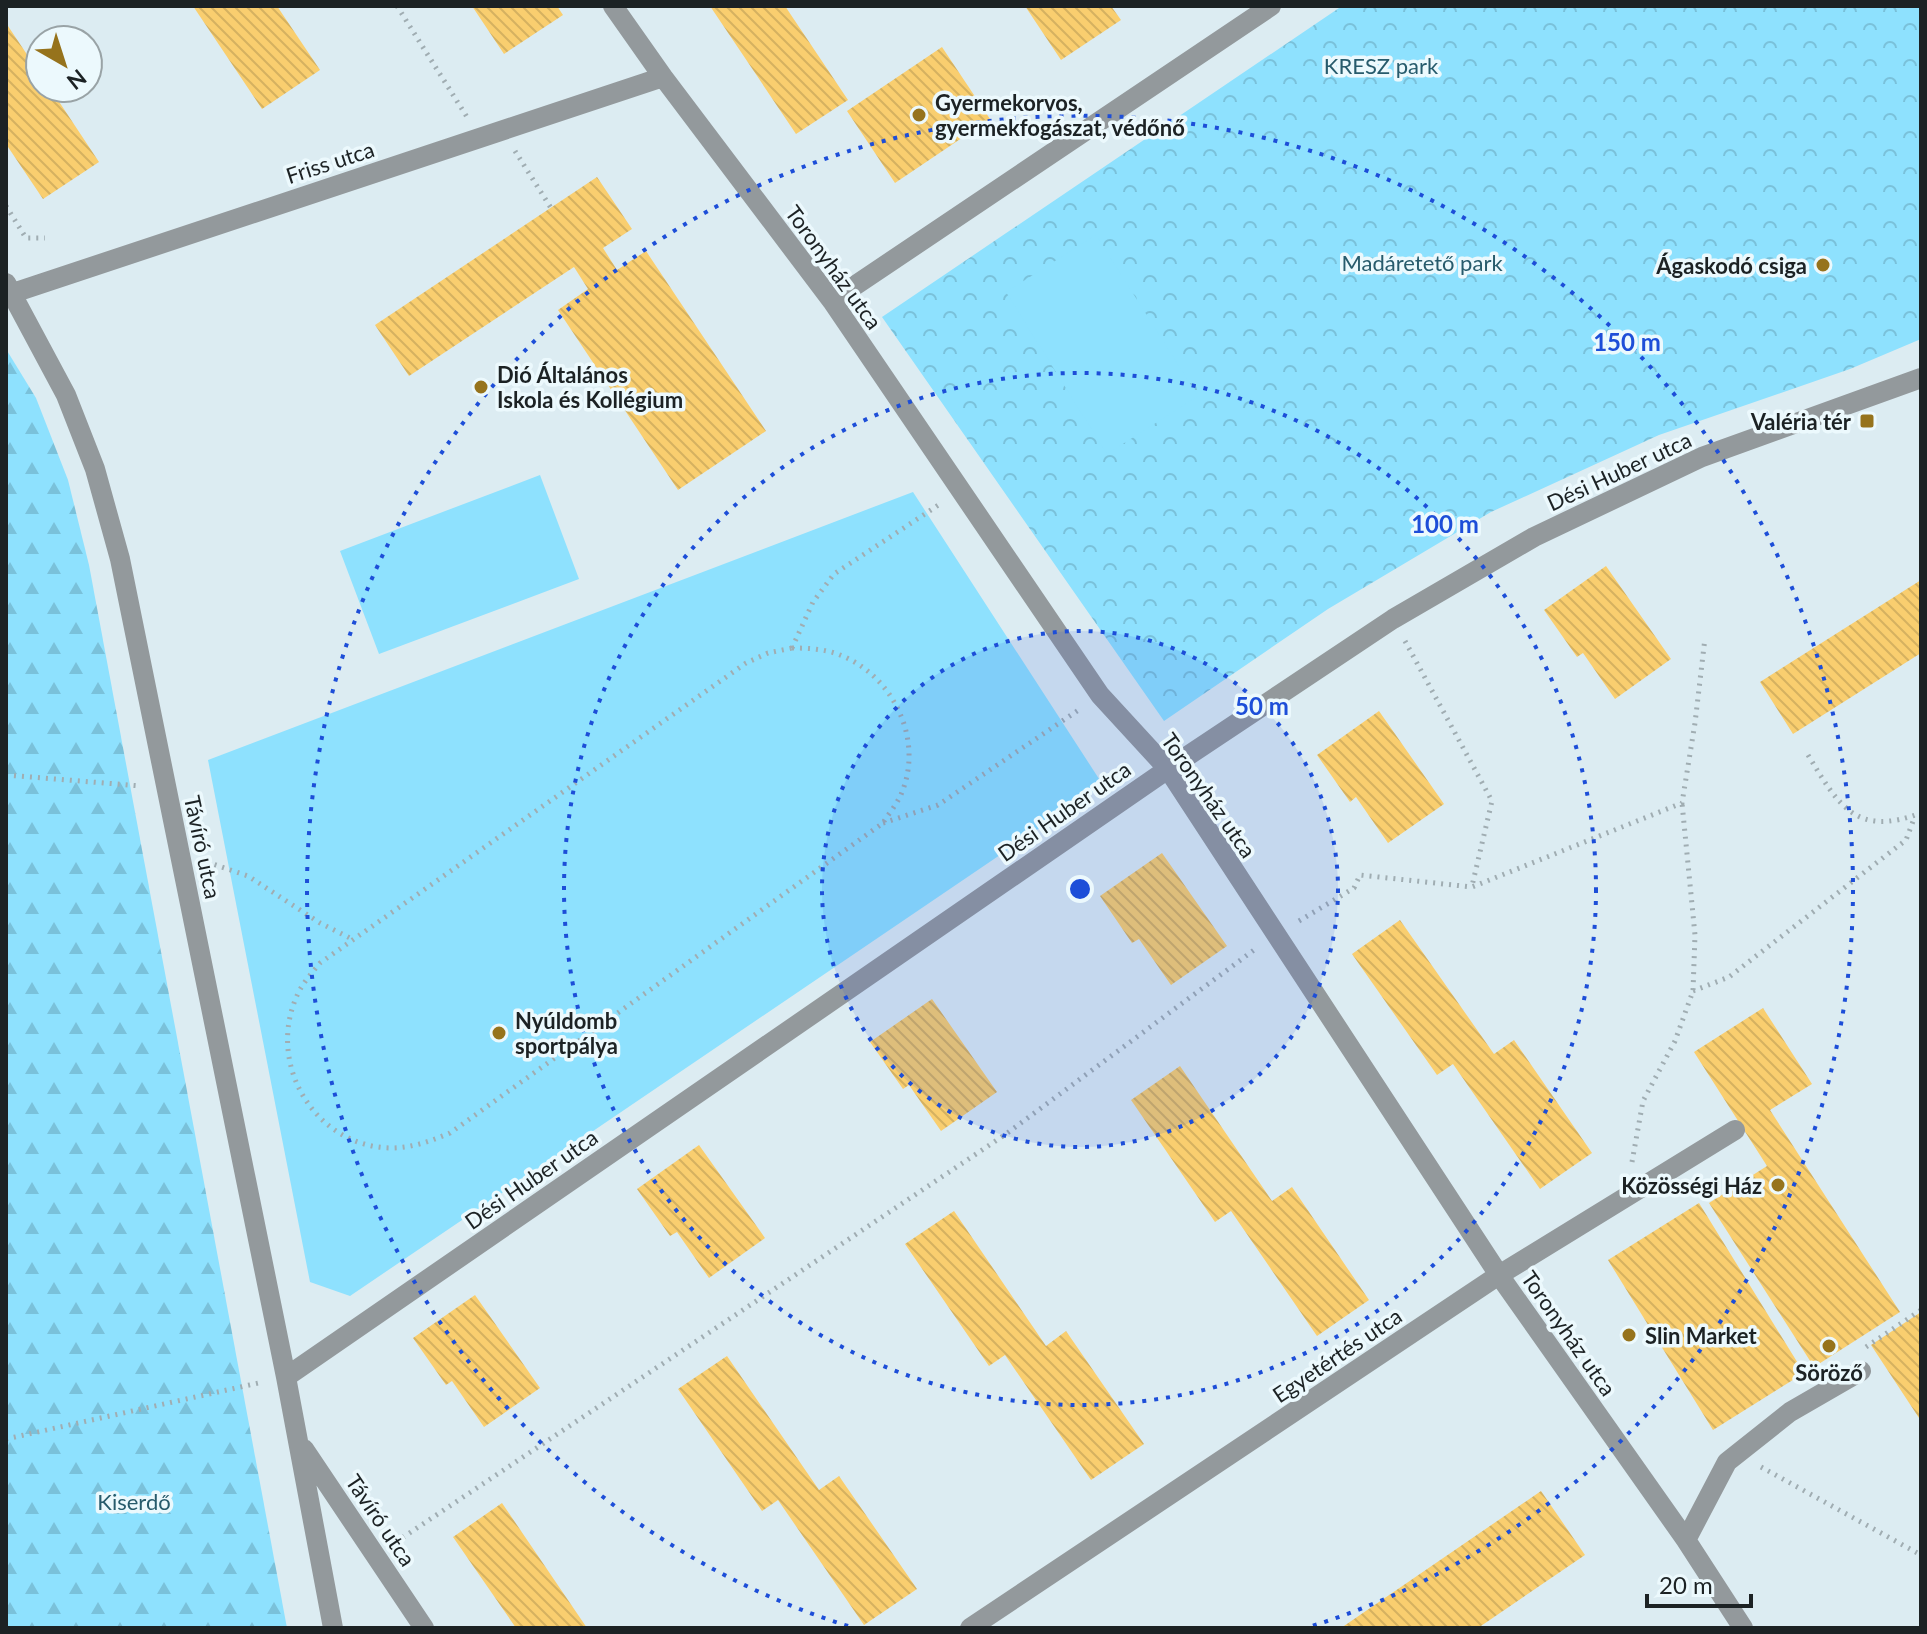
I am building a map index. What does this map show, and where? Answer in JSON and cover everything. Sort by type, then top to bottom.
[{"type":"street","name":"Toronyház utca","points":[[613,6],[832,301],[1100,695],[1168,769],[1499,1275],[1686,1540],[1743,1628]]},
{"type":"street","points":[[832,301],[1271,6]]},
{"type":"street","name":"Friss utca","points":[[9,288],[663,77]]},
{"type":"street","name":"Távíró utca","points":[[9,288],[66,395],[95,469],[120,559],[286,1377],[333,1628]]},
{"type":"street","name":"Dési Huber utca","points":[[286,1377],[1168,769],[1393,619],[1534,537],[1702,457],[1921,378]]},
{"type":"street","name":"Egyetértés utca","points":[[970,1628],[1499,1275],[1735,1130]]},
{"type":"street","points":[[1686,1540],[1727,1462],[1790,1412],[1861,1371]]},
{"type":"street","name":"Távíró utca","points":[[297,1439],[424,1628]]},
{"type":"path","points":[[397,6],[480,138]]},
{"type":"path","points":[[502,130],[551,208]]},
{"type":"path","points":[[6,206],[26,238],[45,238]]},
{"type":"path","points":[[792,648],[813,602],[834,574],[961,490]]},
{"type":"path","points":[[1393,619],[1492,801],[1472,887]]},
{"type":"path","points":[[1645,1185],[1632,1163],[1643,1101],[1675,1041],[1693,991],[1695,935],[1682,803],[1705,638]]},
{"type":"path","points":[[883,823],[902,792],[908,769],[908,745],[903,721],[893,699],[879,680],[850,659],[816,649],[792,648],[768,653],[746,663],[320,963],[296,997],[287,1038],[293,1079],[315,1114],[331,1128],[369,1145],[411,1147],[450,1133],[883,823],[938,805],[1100,695]]},
{"type":"path","points":[[1808,755],[1832,794],[1852,815],[1882,821],[1918,814]]},
{"type":"path","points":[[6,775],[166,788]]},
{"type":"path","points":[[375,1555],[1006,1134],[1276,934],[1354,888],[1360,875],[1472,887],[1682,803]]},
{"type":"path","points":[[1693,991],[1729,977],[1906,840],[1918,814]]},
{"type":"path","points":[[179,853],[248,876],[320,923],[353,940]]},
{"type":"path","points":[[1861,1371],[1867,1344],[1921,1310]]},
{"type":"path","points":[[6,1439],[286,1377]]},
{"type":"path","points":[[1727,1462],[1766,1468],[1921,1555]]},
{"type":"green space","name":"Madáretető park","points":[[1342,6],[1921,6],[1921,339],[1850,369],[1659,435],[1491,512],[1328,609],[1164,721],[882,317]]},
{"type":"green space","points":[[1096,235],[1198,396],[1107,454],[1006,292]]},
{"type":"green space","name":"Kiserdő","points":[[6,349],[36,398],[68,480],[89,565],[287,1628],[6,1628]]},
{"type":"green space","points":[[540,475],[579,579],[379,654],[340,551]]},
{"type":"green space","name":"Nyúldomb sportpálya","points":[[913,492],[1103,785],[350,1296],[310,1282],[208,760]]},
{"type":"building","points":[[193,6],[277,6],[320,70],[262,109]]},
{"type":"building","points":[[472,6],[557,6],[563,15],[504,54]]},
{"type":"building","points":[[710,6],[785,6],[848,100],[796,134]]},
{"type":"building","points":[[1025,6],[1111,6],[1121,20],[1061,60]]},
{"type":"building","points":[[6,23],[24,50],[24,104],[61,104],[99,162],[43,199],[6,144]]},
{"type":"building","name":"Gyermekorvos, gyermekfogászat, védőnő","points":[[942,47],[990,119],[895,183],[847,111]]},
{"type":"building","points":[[597,177],[632,229],[603,248],[617,270],[646,251],[766,431],[678,490],[558,310],[588,289],[574,267],[409,376],[375,325]]},
{"type":"building","points":[[1606,566],[1671,659],[1615,699],[1583,653],[1577,657],[1544,610]]},
{"type":"building","points":[[1921,580],[1921,653],[1793,734],[1760,682]]},
{"type":"building","points":[[1379,711],[1444,804],[1388,843],[1356,797],[1350,802],[1317,755]]},
{"type":"building","points":[[1162,853],[1227,946],[1171,985],[1139,939],[1132,943],[1100,896]]},
{"type":"building","points":[[1400,920],[1494,1054],[1514,1040],[1592,1153],[1540,1189],[1453,1064],[1437,1075],[1352,954]]},
{"type":"building","points":[[932,999],[997,1092],[941,1131],[909,1085],[903,1089],[870,1042]]},
{"type":"building","name":"Közösségi Ház","points":[[1763,1008],[1812,1084],[1770,1110],[1900,1312],[1814,1367],[1709,1203],[1767,1166],[1694,1052]]},
{"type":"building","points":[[1180,1066],[1272,1201],[1292,1187],[1369,1300],[1317,1336],[1231,1211],[1215,1222],[1131,1100]]},
{"type":"building","points":[[699,1145],[765,1238],[709,1278],[677,1232],[670,1236],[637,1189]]},
{"type":"building","points":[[1699,1203],[1804,1373],[1713,1430],[1608,1260]]},
{"type":"building","points":[[954,1211],[1046,1346],[1066,1331],[1144,1444],[1091,1480],[1005,1355],[989,1366],[905,1244]]},
{"type":"building","points":[[475,1295],[540,1388],[484,1427],[452,1381],[446,1385],[413,1338]]},
{"type":"building","points":[[1921,1312],[1921,1421],[1871,1345]]},
{"type":"building","points":[[727,1356],[819,1490],[839,1476],[917,1589],[864,1625],[778,1500],[762,1511],[678,1389]]},
{"type":"building","points":[[1541,1491],[1585,1555],[1478,1628],[1341,1628]]},
{"type":"building","points":[[502,1503],[587,1628],[516,1628],[453,1537]]},
{"type":"place","name":"Gyermekorvos, gyermekfogászat, védőnő","points":[[919,115]]},
{"type":"place","name":"Ágaskodó csiga","points":[[1823,265]]},
{"type":"place","name":"Dió Általános Iskola és Kollégium","points":[[481,387]]},
{"type":"place","name":"Valéria tér","points":[[1867,421]]},
{"type":"place","name":"Nyúldomb sportpálya","points":[[499,1033]]},
{"type":"place","name":"Közösségi Ház","points":[[1778,1185]]},
{"type":"place","name":"Slin Market","points":[[1629,1335]]},
{"type":"place","name":"Söröző","points":[[1829,1346]]},
{"type":"park label","name":"KRESZ park","points":[[1381,65]]}]
